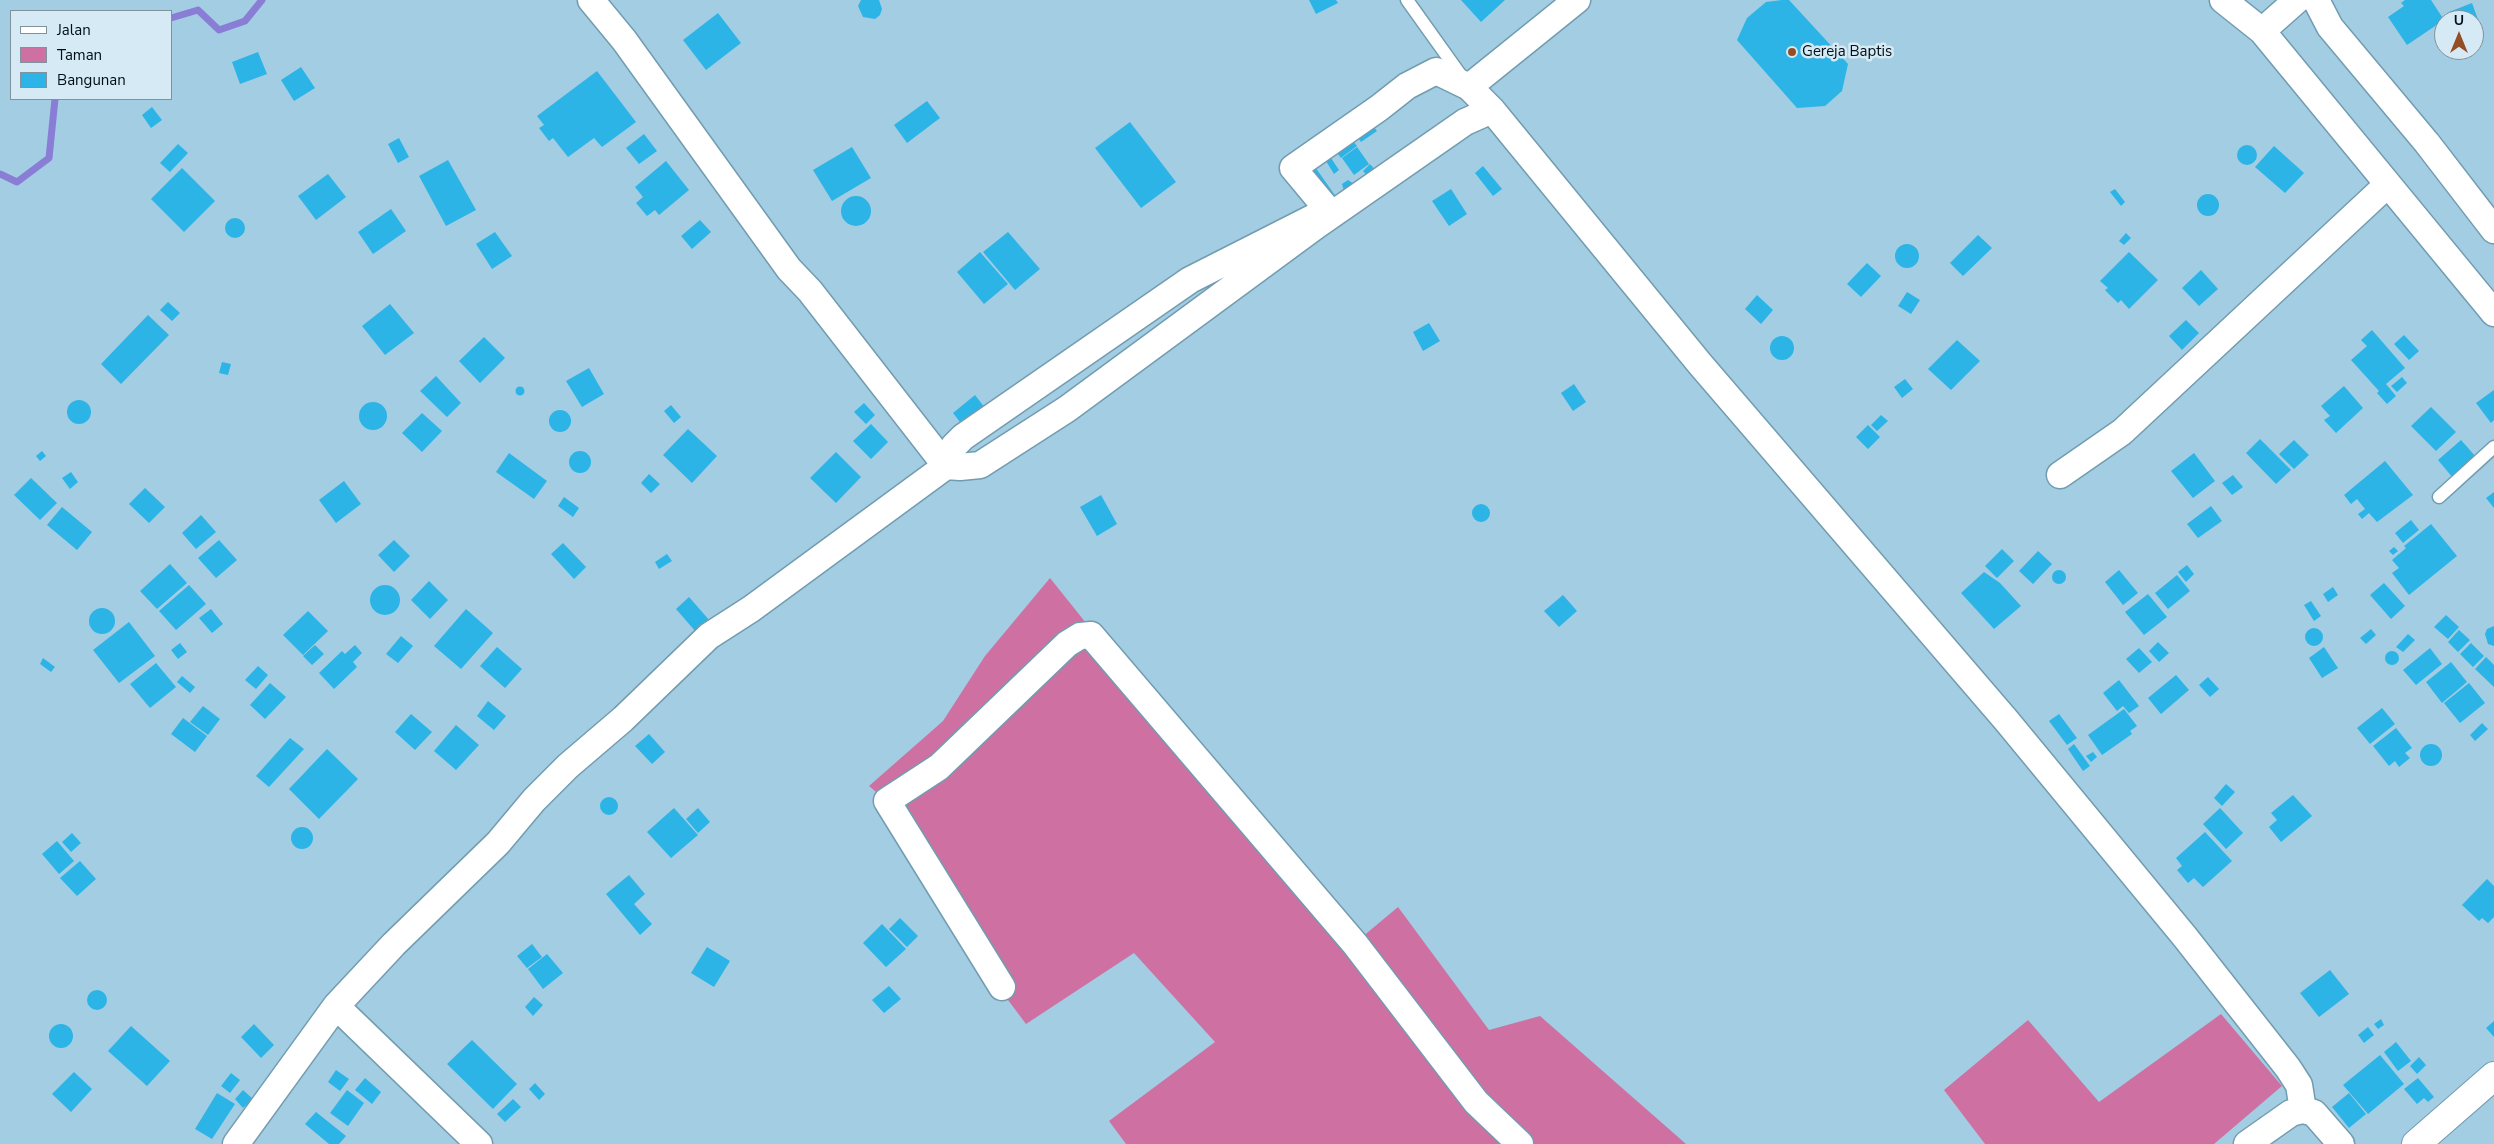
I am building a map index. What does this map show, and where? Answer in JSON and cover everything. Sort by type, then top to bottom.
[{"type":"main road","points":[[2416,1144],[2494,1076]]},
{"type":"street","points":[[591,0],[624,40],[789,269],[816,299],[946,466],[980,465],[991,458],[1067,408],[1317,225],[1440,139],[1465,122],[1492,110]]},
{"type":"street","points":[[1469,87],[1577,0]]},
{"type":"street","points":[[2223,0],[2262,31],[2494,314]]},
{"type":"street","points":[[2262,31],[2297,0]]},
{"type":"street","points":[[2316,0],[2330,27],[2427,143],[2494,230]]},
{"type":"street","points":[[236,1144],[336,1006],[394,944],[498,843],[534,800],[568,766],[623,719],[709,636],[751,609],[946,466],[954,446],[963,437],[1190,280],[1328,210],[1293,168],[1379,108],[1407,86],[1436,71],[1469,87],[1492,110],[1700,364],[2006,720],[2185,937],[2288,1068],[2299,1085],[2303,1110]]},
{"type":"street","points":[[2060,475],[2122,432],[2387,185]]},
{"type":"street","points":[[1002,987],[887,801],[939,767],[1067,644],[1080,636],[1092,635],[1355,944],[1476,1102],[1520,1144]]},
{"type":"street","points":[[336,1006],[480,1144]]},
{"type":"street","points":[[2247,1144],[2291,1113],[2303,1110],[2314,1113],[2341,1144]]},
{"type":"lane","points":[[1407,0],[1469,87]]},
{"type":"lane","points":[[2439,497],[2494,447]]},
{"type":"green space","points":[[1050,578],[1355,943],[1398,907],[1489,1030],[1540,1016],[1686,1144],[1126,1144],[1109,1121],[1215,1042],[1134,953],[1026,1024],[1002,992],[887,801],[869,786],[943,721],[985,656]]},
{"type":"green space","points":[[2221,1014],[2282,1086],[2214,1144],[1985,1144],[1944,1090],[2028,1020],[2099,1102]]},
{"type":"building","points":[[861,0],[879,0],[882,9],[880,15],[875,19],[863,17],[858,6]]},
{"type":"building","points":[[1309,0],[1336,0],[1338,3],[1316,14]]},
{"type":"building","points":[[1461,0],[1505,0],[1481,22]]},
{"type":"building","name":"Gereja Baptis","points":[[1789,0],[1848,64],[1842,91],[1825,106],[1797,108],[1737,40],[1747,18],[1766,2]]},
{"type":"building","points":[[2405,0],[2431,0],[2438,10],[2434,10],[2434,27],[2407,45],[2388,17],[2404,6],[2401,3]]},
{"type":"building","points":[[2472,3],[2475,10],[2454,10]]},
{"type":"building","points":[[718,13],[741,43],[706,70],[683,40]]},
{"type":"building","points":[[258,52],[267,74],[240,84],[232,62]]},
{"type":"building","points":[[301,67],[315,88],[294,101],[281,80]]},
{"type":"building","points":[[597,71],[636,122],[602,147],[594,138],[568,157],[553,138],[549,141],[539,128],[544,125],[537,116]]},
{"type":"building","points":[[927,101],[940,118],[907,143],[894,125]]},
{"type":"building","points":[[152,107],[162,120],[151,128],[142,115]]},
{"type":"building","points":[[1130,122],[1176,182],[1141,208],[1095,148]]},
{"type":"building","points":[[1371,123],[1377,131],[1361,142],[1355,133]]},
{"type":"building","points":[[644,134],[657,151],[639,164],[626,148]]},
{"type":"building","points":[[399,138],[409,157],[398,163],[388,144]]},
{"type":"building","points":[[1351,139],[1357,146],[1341,158],[1335,150]]},
{"type":"building","points":[[178,144],[188,153],[170,172],[160,163]]},
{"type":"building","points":[[2247,145],[2254,148],[2257,155],[2254,162],[2247,165],[2240,162],[2237,155],[2240,148]]},
{"type":"building","points":[[2274,146],[2304,173],[2285,193],[2255,167]]},
{"type":"building","points":[[852,147],[871,178],[832,201],[813,170]]},
{"type":"building","points":[[1357,147],[1369,164],[1354,175],[1342,158]]},
{"type":"building","points":[[1331,158],[1339,170],[1334,174],[1326,161]]},
{"type":"building","points":[[448,160],[476,210],[446,226],[419,176]]},
{"type":"building","points":[[666,161],[689,190],[659,215],[655,210],[647,216],[636,203],[643,197],[635,187]]},
{"type":"building","points":[[1313,164],[1339,201],[1332,206],[1306,169]]},
{"type":"building","points":[[1370,164],[1377,172],[1370,179],[1363,171]]},
{"type":"building","points":[[1483,166],[1502,189],[1493,196],[1475,173]]},
{"type":"building","points":[[182,168],[215,201],[184,232],[151,199]]},
{"type":"building","points":[[328,174],[346,197],[316,220],[298,196]]},
{"type":"building","points":[[1348,180],[1354,184],[1344,191],[1342,184]]},
{"type":"building","points":[[1451,189],[1467,214],[1449,226],[1432,201]]},
{"type":"building","points":[[2115,189],[2125,202],[2121,206],[2110,192]]},
{"type":"building","points":[[2208,194],[2216,197],[2219,205],[2216,213],[2208,216],[2200,213],[2197,205],[2200,197]]},
{"type":"building","points":[[856,196],[867,200],[871,211],[867,222],[856,226],[845,222],[841,211],[845,200]]},
{"type":"building","points":[[391,209],[406,231],[373,254],[358,232]]},
{"type":"building","points":[[231,218],[239,218],[245,224],[245,232],[239,238],[231,238],[225,232],[225,224]]},
{"type":"building","points":[[700,220],[711,232],[692,249],[681,236]]},
{"type":"building","points":[[495,232],[512,256],[492,269],[476,244]]},
{"type":"building","points":[[1008,232],[1040,269],[1015,290],[983,252]]},
{"type":"building","points":[[2126,233],[2131,238],[2124,245],[2119,241]]},
{"type":"building","points":[[1978,235],[1992,248],[1963,276],[1950,263]]},
{"type":"building","points":[[1907,244],[1916,247],[1919,256],[1916,265],[1907,268],[1898,265],[1895,256],[1898,247]]},
{"type":"building","points":[[980,252],[1008,284],[984,304],[957,272]]},
{"type":"building","points":[[2129,252],[2158,280],[2129,309],[2121,300],[2118,303],[2105,290],[2108,288],[2100,281]]},
{"type":"building","points":[[1867,263],[1881,276],[1861,297],[1847,284]]},
{"type":"building","points":[[2201,270],[2218,289],[2199,306],[2182,288]]},
{"type":"building","points":[[1907,292],[1920,300],[1911,314],[1898,306]]},
{"type":"building","points":[[1757,295],[1773,310],[1761,324],[1745,309]]},
{"type":"building","points":[[168,302],[180,313],[172,321],[160,310]]},
{"type":"building","points":[[390,304],[414,333],[385,355],[362,326]]},
{"type":"building","points":[[148,315],[169,335],[121,384],[101,364]]},
{"type":"building","points":[[2186,320],[2199,333],[2182,350],[2169,336]]},
{"type":"building","points":[[1429,323],[1440,341],[1423,351],[1413,332]]},
{"type":"building","points":[[2372,330],[2405,368],[2386,384],[2396,396],[2387,404],[2377,393],[2379,391],[2351,360],[2367,346],[2361,340]]},
{"type":"building","points":[[2404,335],[2419,351],[2409,360],[2394,344]]},
{"type":"building","points":[[1777,336],[1787,336],[1794,343],[1794,353],[1787,360],[1777,360],[1770,353],[1770,343]]},
{"type":"building","points":[[484,337],[505,358],[480,383],[459,361]]},
{"type":"building","points":[[1957,340],[1980,361],[1951,390],[1928,369]]},
{"type":"building","points":[[222,362],[231,364],[228,375],[219,373]]},
{"type":"building","points":[[589,368],[604,394],[582,407],[566,381]]},
{"type":"building","points":[[436,376],[461,403],[447,417],[420,391]]},
{"type":"building","points":[[2402,377],[2407,383],[2397,392],[2391,386]]},
{"type":"building","points":[[1905,379],[1913,389],[1902,398],[1894,387]]},
{"type":"building","points":[[1574,384],[1586,402],[1573,411],[1561,393]]},
{"type":"building","points":[[2344,386],[2363,408],[2336,433],[2324,420],[2330,416],[2321,406]]},
{"type":"building","points":[[520,387],[524,391],[520,395],[516,391]]},
{"type":"building","points":[[2494,390],[2494,420],[2491,423],[2476,403]]},
{"type":"building","points":[[975,395],[985,408],[963,426],[953,413]]},
{"type":"building","points":[[74,400],[84,400],[91,407],[91,417],[84,424],[74,424],[67,417],[67,407]]},
{"type":"building","points":[[373,402],[383,406],[387,416],[383,426],[373,430],[363,426],[359,416],[363,406]]},
{"type":"building","points":[[864,403],[875,415],[866,424],[854,412]]},
{"type":"building","points":[[671,405],[681,417],[674,423],[664,411]]},
{"type":"building","points":[[2431,407],[2456,432],[2436,451],[2411,426]]},
{"type":"building","points":[[560,410],[570,417],[571,421],[564,431],[560,432],[550,425],[549,421],[556,411]]},
{"type":"building","points":[[422,413],[442,431],[422,452],[402,433]]},
{"type":"building","points":[[1881,415],[1888,421],[1877,431],[1871,425]]},
{"type":"building","points":[[871,424],[888,442],[871,459],[853,441]]},
{"type":"building","points":[[1868,425],[1880,437],[1868,449],[1856,437]]},
{"type":"building","points":[[688,429],[717,456],[692,483],[663,455]]},
{"type":"building","points":[[2260,439],[2291,470],[2276,484],[2246,453]]},
{"type":"building","points":[[2294,440],[2309,455],[2294,469],[2279,454]]},
{"type":"building","points":[[2461,440],[2476,457],[2453,478],[2438,460]]},
{"type":"building","points":[[42,451],[46,456],[40,461],[36,456]]},
{"type":"building","points":[[580,451],[588,454],[591,462],[588,470],[580,473],[572,470],[569,462],[572,454]]},
{"type":"building","points":[[836,452],[861,477],[836,503],[810,478]]},
{"type":"building","points":[[509,453],[547,481],[534,499],[496,472]]},
{"type":"building","points":[[2194,453],[2215,481],[2193,498],[2171,471]]},
{"type":"building","points":[[2385,461],[2413,495],[2377,522],[2369,513],[2362,519],[2358,514],[2365,509],[2357,499],[2351,504],[2344,495]]},
{"type":"building","points":[[71,472],[78,482],[70,489],[62,478]]},
{"type":"building","points":[[649,474],[660,484],[651,493],[641,483]]},
{"type":"building","points":[[2233,475],[2243,487],[2232,495],[2222,483]]},
{"type":"building","points":[[31,478],[57,503],[40,520],[14,495]]},
{"type":"building","points":[[344,481],[361,504],[336,523],[319,500]]},
{"type":"building","points":[[145,488],[165,507],[149,523],[129,504]]},
{"type":"building","points":[[2494,492],[2494,508],[2486,498]]},
{"type":"building","points":[[1101,495],[1117,524],[1097,536],[1080,507]]},
{"type":"building","points":[[564,497],[579,508],[573,517],[558,506]]},
{"type":"building","points":[[1481,504],[1487,507],[1490,513],[1487,519],[1481,522],[1475,519],[1472,513],[1475,507]]},
{"type":"building","points":[[2211,506],[2222,521],[2198,538],[2187,524]]},
{"type":"building","points":[[62,507],[92,532],[77,550],[47,525]]},
{"type":"building","points":[[201,515],[216,532],[196,549],[182,533]]},
{"type":"building","points":[[2411,520],[2419,530],[2403,543],[2395,533]]},
{"type":"building","points":[[2431,524],[2457,556],[2409,595],[2392,573],[2399,568],[2392,560],[2406,548],[2404,546]]},
{"type":"building","points":[[219,540],[237,560],[216,578],[198,558]]},
{"type":"building","points":[[394,540],[410,556],[394,572],[378,555]]},
{"type":"building","points":[[563,543],[586,567],[574,579],[551,554]]},
{"type":"building","points":[[2394,547],[2398,551],[2393,555],[2389,551]]},
{"type":"building","points":[[2002,549],[2014,561],[1997,578],[1985,566]]},
{"type":"building","points":[[2038,551],[2052,564],[2033,584],[2019,571]]},
{"type":"building","points":[[667,554],[672,561],[659,569],[655,562]]},
{"type":"building","points":[[170,564],[187,583],[157,609],[140,591]]},
{"type":"building","points":[[2187,565],[2194,574],[2186,582],[2178,572]]},
{"type":"building","points":[[2056,570],[2062,570],[2066,577],[2062,584],[2056,584],[2052,580],[2052,574]]},
{"type":"building","points":[[2119,570],[2138,593],[2123,605],[2105,582]]},
{"type":"building","points":[[1984,572],[2000,583],[2021,606],[1994,629],[1961,593]]},
{"type":"building","points":[[2177,575],[2190,591],[2168,609],[2155,593]]},
{"type":"building","points":[[429,581],[448,600],[430,619],[411,600]]},
{"type":"building","points":[[2384,583],[2405,606],[2391,619],[2370,595]]},
{"type":"building","points":[[189,585],[206,604],[176,630],[159,611]]},
{"type":"building","points":[[385,585],[395,590],[400,600],[395,610],[385,615],[375,610],[370,600],[375,590]]},
{"type":"building","points":[[2333,587],[2338,595],[2328,602],[2323,594]]},
{"type":"building","points":[[2148,594],[2167,617],[2144,635],[2125,612]]},
{"type":"building","points":[[1563,595],[1577,611],[1559,627],[1544,611]]},
{"type":"building","points":[[689,597],[710,621],[696,632],[676,609]]},
{"type":"building","points":[[2311,601],[2321,616],[2314,621],[2304,605]]},
{"type":"building","points":[[102,608],[111,612],[115,621],[111,630],[102,634],[93,630],[89,621],[93,612]]},
{"type":"building","points":[[211,609],[223,624],[212,633],[199,618]]},
{"type":"building","points":[[466,609],[493,633],[461,669],[434,646]]},
{"type":"building","points":[[308,611],[328,631],[303,655],[283,635]]},
{"type":"building","points":[[2446,615],[2459,627],[2448,639],[2434,627]]},
{"type":"building","points":[[129,622],[155,656],[119,683],[93,650]]},
{"type":"building","points":[[2494,626],[2494,646],[2488,644],[2485,634],[2487,629]]},
{"type":"building","points":[[2314,628],[2320,631],[2323,637],[2320,643],[2314,646],[2308,643],[2305,637],[2308,631]]},
{"type":"building","points":[[2371,629],[2376,635],[2366,644],[2360,638]]},
{"type":"building","points":[[2459,630],[2470,640],[2458,652],[2448,642]]},
{"type":"building","points":[[2408,634],[2415,640],[2403,652],[2396,647]]},
{"type":"building","points":[[401,636],[413,646],[398,663],[386,654]]},
{"type":"building","points":[[2158,642],[2169,653],[2159,662],[2149,651]]},
{"type":"building","points":[[180,643],[187,652],[178,659],[171,650]]},
{"type":"building","points":[[2471,643],[2484,656],[2473,667],[2460,654]]},
{"type":"building","points":[[315,645],[324,654],[312,665],[303,656]]},
{"type":"building","points":[[355,645],[362,653],[353,662],[357,667],[334,689],[319,673],[342,651],[345,654]]},
{"type":"building","points":[[497,647],[522,669],[505,688],[480,666]]},
{"type":"building","points":[[2324,647],[2338,668],[2322,678],[2309,658]]},
{"type":"building","points":[[2139,648],[2152,662],[2139,673],[2126,659]]},
{"type":"building","points":[[2430,648],[2442,664],[2416,685],[2403,670]]},
{"type":"building","points":[[2389,651],[2395,651],[2399,658],[2395,665],[2389,665],[2385,661],[2385,655]]},
{"type":"building","points":[[2486,657],[2494,665],[2494,687],[2475,669]]},
{"type":"building","points":[[43,658],[55,667],[51,672],[40,664]]},
{"type":"building","points":[[2451,662],[2467,682],[2442,703],[2426,682]]},
{"type":"building","points":[[156,663],[176,687],[150,708],[130,684]]},
{"type":"building","points":[[258,666],[268,675],[256,689],[245,680]]},
{"type":"building","points":[[2176,675],[2189,690],[2161,714],[2148,698]]},
{"type":"building","points":[[182,676],[195,687],[190,693],[177,682]]},
{"type":"building","points":[[2208,677],[2219,689],[2210,697],[2199,685]]},
{"type":"building","points":[[2119,680],[2139,706],[2129,713],[2123,706],[2117,711],[2103,693]]},
{"type":"building","points":[[270,683],[286,697],[265,719],[250,705]]},
{"type":"building","points":[[2469,683],[2485,703],[2460,723],[2444,703]]},
{"type":"building","points":[[488,701],[506,716],[494,730],[477,716]]},
{"type":"building","points":[[203,706],[220,719],[208,735],[190,722]]},
{"type":"building","points":[[2382,708],[2395,724],[2370,744],[2357,728]]},
{"type":"building","points":[[2124,709],[2137,726],[2130,731],[2132,734],[2102,755],[2088,735]]},
{"type":"building","points":[[411,714],[432,732],[415,750],[395,732]]},
{"type":"building","points":[[2059,714],[2077,738],[2067,745],[2049,721]]},
{"type":"building","points":[[183,718],[207,736],[195,752],[171,734]]},
{"type":"building","points":[[2482,723],[2488,729],[2475,741],[2470,735]]},
{"type":"building","points":[[456,725],[479,745],[456,770],[434,751]]},
{"type":"building","points":[[2396,728],[2412,748],[2405,753],[2410,758],[2399,767],[2395,761],[2389,766],[2373,746]]},
{"type":"building","points":[[649,734],[665,752],[652,764],[635,746]]},
{"type":"building","points":[[290,738],[304,749],[269,787],[256,776]]},
{"type":"building","points":[[2074,744],[2090,766],[2083,771],[2068,749]]},
{"type":"building","points":[[2431,744],[2439,747],[2442,755],[2439,763],[2431,766],[2423,763],[2420,755],[2423,747]]},
{"type":"building","points":[[327,749],[358,779],[319,819],[289,789]]},
{"type":"building","points":[[2093,752],[2097,757],[2091,762],[2086,756]]},
{"type":"building","points":[[2226,784],[2235,792],[2222,806],[2214,798]]},
{"type":"building","points":[[2293,795],[2312,816],[2281,842],[2269,827],[2277,820],[2271,813]]},
{"type":"building","points":[[609,797],[615,800],[618,806],[615,812],[609,815],[603,812],[600,806],[603,800]]},
{"type":"building","points":[[674,808],[698,835],[671,858],[647,832]]},
{"type":"building","points":[[698,808],[710,822],[698,833],[686,819]]},
{"type":"building","points":[[2220,808],[2243,833],[2226,849],[2203,824]]},
{"type":"building","points":[[302,827],[310,830],[313,838],[310,846],[302,849],[294,846],[291,838],[294,830]]},
{"type":"building","points":[[2205,832],[2232,861],[2203,887],[2194,878],[2188,883],[2177,870],[2182,866],[2176,858]]},
{"type":"building","points":[[72,833],[81,843],[71,852],[62,842]]},
{"type":"building","points":[[57,841],[74,861],[59,874],[42,854]]},
{"type":"building","points":[[80,861],[96,879],[77,896],[60,878]]},
{"type":"building","points":[[629,875],[645,894],[634,904],[652,924],[640,935],[606,894]]},
{"type":"building","points":[[2487,879],[2494,886],[2494,917],[2488,923],[2482,918],[2479,921],[2462,905]]},
{"type":"building","points":[[900,918],[918,936],[907,947],[889,929]]},
{"type":"building","points":[[882,924],[906,949],[886,967],[863,943]]},
{"type":"building","points":[[532,944],[542,957],[527,968],[517,956]]},
{"type":"building","points":[[707,947],[730,961],[714,987],[691,973]]},
{"type":"building","points":[[547,954],[563,973],[543,989],[528,969]]},
{"type":"building","points":[[2330,970],[2349,994],[2319,1017],[2300,993]]},
{"type":"building","points":[[889,986],[901,999],[884,1013],[872,1000]]},
{"type":"building","points":[[97,990],[104,993],[107,1000],[104,1007],[97,1010],[90,1007],[87,1000],[90,993]]},
{"type":"building","points":[[534,997],[543,1005],[533,1016],[525,1007]]},
{"type":"building","points":[[2381,1019],[2384,1025],[2378,1029],[2374,1024]]},
{"type":"building","points":[[2494,1021],[2494,1037],[2486,1028]]},
{"type":"building","points":[[61,1024],[70,1027],[73,1036],[70,1045],[61,1048],[52,1045],[49,1036],[52,1027]]},
{"type":"building","points":[[254,1024],[274,1045],[261,1058],[241,1037]]},
{"type":"building","points":[[131,1026],[170,1061],[147,1086],[108,1051]]},
{"type":"building","points":[[2368,1027],[2374,1035],[2364,1043],[2358,1035]]},
{"type":"building","points":[[472,1040],[517,1084],[493,1109],[447,1064]]},
{"type":"building","points":[[2396,1042],[2411,1061],[2398,1071],[2384,1052]]},
{"type":"building","points":[[2380,1055],[2404,1084],[2368,1114],[2343,1085]]},
{"type":"building","points":[[2419,1057],[2426,1065],[2417,1074],[2410,1066]]},
{"type":"building","points":[[336,1070],[349,1079],[340,1091],[328,1082]]},
{"type":"building","points":[[74,1072],[92,1089],[71,1112],[52,1094]]},
{"type":"building","points":[[231,1073],[240,1080],[230,1093],[221,1086]]},
{"type":"building","points":[[365,1078],[381,1092],[372,1104],[355,1090]]},
{"type":"building","points":[[2418,1078],[2434,1097],[2428,1102],[2424,1098],[2417,1104],[2404,1089]]},
{"type":"building","points":[[535,1083],[545,1094],[539,1100],[529,1089]]},
{"type":"building","points":[[243,1090],[253,1099],[243,1108],[235,1099]]},
{"type":"building","points":[[347,1090],[364,1103],[348,1126],[330,1113]]},
{"type":"building","points":[[217,1093],[235,1104],[212,1139],[195,1129]]},
{"type":"building","points":[[2349,1093],[2366,1114],[2349,1128],[2332,1107]]},
{"type":"building","points":[[513,1099],[521,1107],[505,1122],[497,1114]]},
{"type":"building","points":[[316,1112],[346,1136],[339,1144],[329,1144],[305,1124]]},
{"type":"waterway","points":[[172,18],[198,10],[219,30],[245,21],[262,0]]},
{"type":"waterway","points":[[0,174],[17,182],[49,158],[55,100]]},
{"type":"place","name":"Gereja Baptis","points":[[1792,52]]}]
